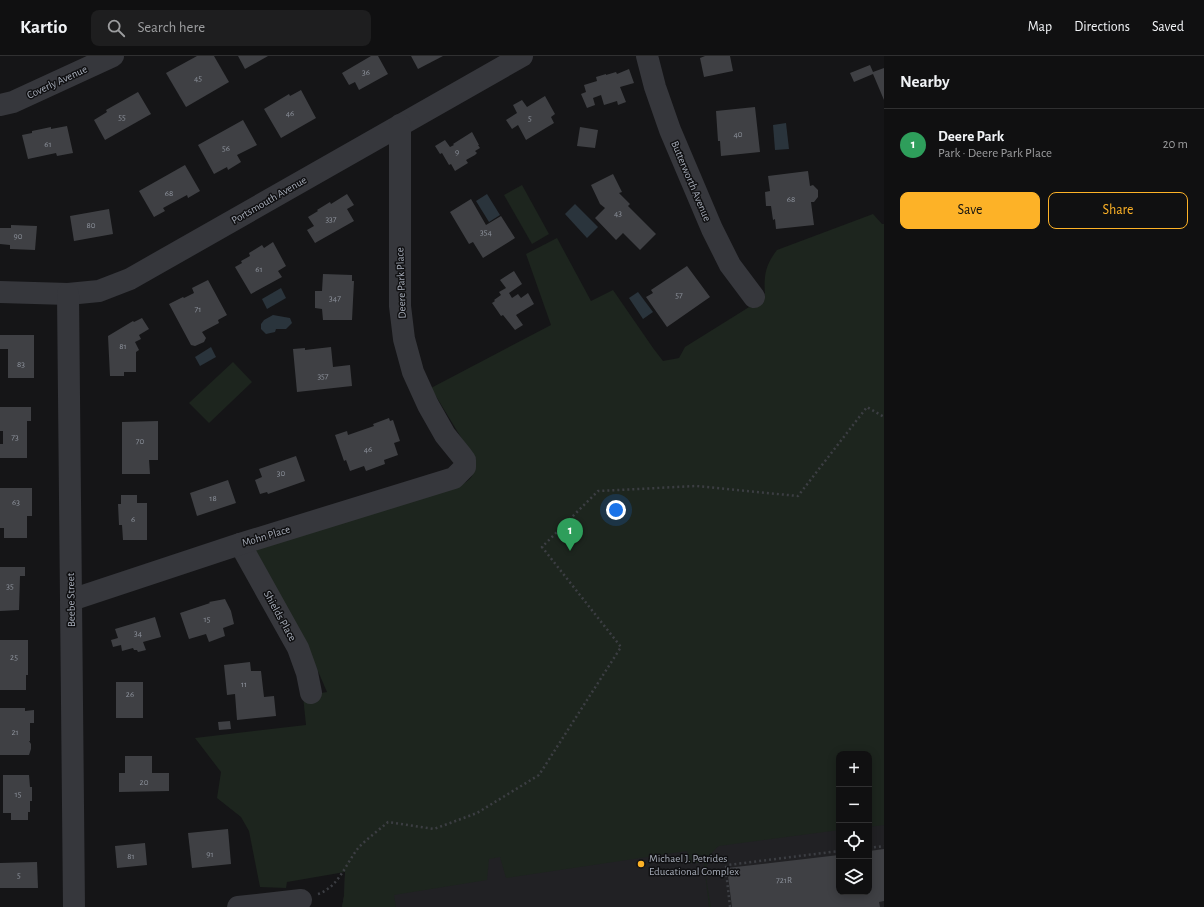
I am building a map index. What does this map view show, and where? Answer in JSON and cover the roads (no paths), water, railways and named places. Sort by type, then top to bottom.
[{"type":"street","name":"Coverly Avenue","points":[[0,105],[13,102],[112,56]]},
{"type":"street","name":"Portsmouth Avenue","points":[[0,292],[68,294],[99,291],[130,279],[522,56]]},
{"type":"street","name":"Butterworth Avenue","points":[[648,56],[655,87],[670,130],[712,229],[730,265],[754,297]]},
{"type":"street","name":"Deere Park Place","points":[[400,125],[400,306],[404,339],[414,372],[428,405],[445,435],[465,460],[465,467],[461,472]]},
{"type":"street","name":"Beebe Street","points":[[68,294],[74,907]]},
{"type":"street","name":"Mohn Place","points":[[71,600],[240,544],[454,478],[461,472]]},
{"type":"street","name":"Shields Place","points":[[240,544],[298,648],[307,673],[311,692]]},
{"type":"street","points":[[238,907],[301,900]]},
{"type":"place","name":"Deere Park","points":[[570,551]]},
{"type":"place","name":"Michael J. Petrides Educational Complex","points":[[641,864]]}]
